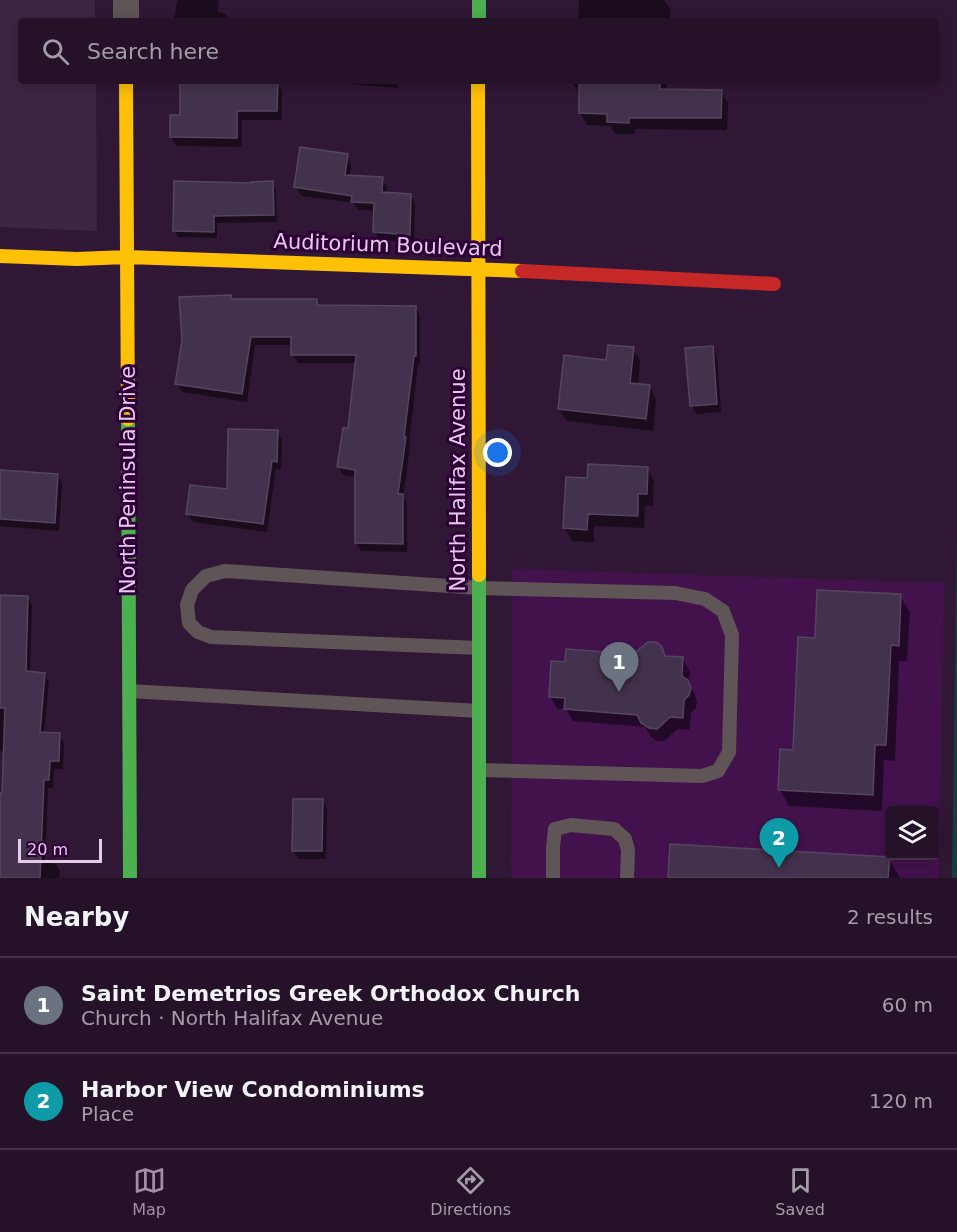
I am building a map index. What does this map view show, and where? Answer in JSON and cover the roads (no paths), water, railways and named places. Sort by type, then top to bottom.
[{"type":"street","points":[[126,0],[126,18]]},
{"type":"street","points":[[479,0],[479,18]]},
{"type":"street","name":"North Peninsula Drive","points":[[126,84],[130,878]]},
{"type":"street","name":"North Halifax Avenue","points":[[478,84],[479,878]]},
{"type":"street","name":"Auditorium Boulevard","points":[[0,256],[77,259],[127,257],[478,269],[774,284]]},
{"type":"lane","points":[[479,648],[211,637],[198,632],[189,623],[187,605],[192,590],[206,576],[225,571],[479,588],[675,593],[705,599],[723,611],[732,635],[729,752],[718,771],[702,776],[479,770]]},
{"type":"lane","points":[[129,691],[479,711]]},
{"type":"lane","points":[[553,878],[555,829],[571,825],[615,829],[625,839],[628,850],[627,878]]},
{"type":"place","name":"Saint Demetrios Greek Orthodox Church","points":[[619,692]]},
{"type":"place","name":"Harbor View Condominiums","points":[[779,868]]}]
